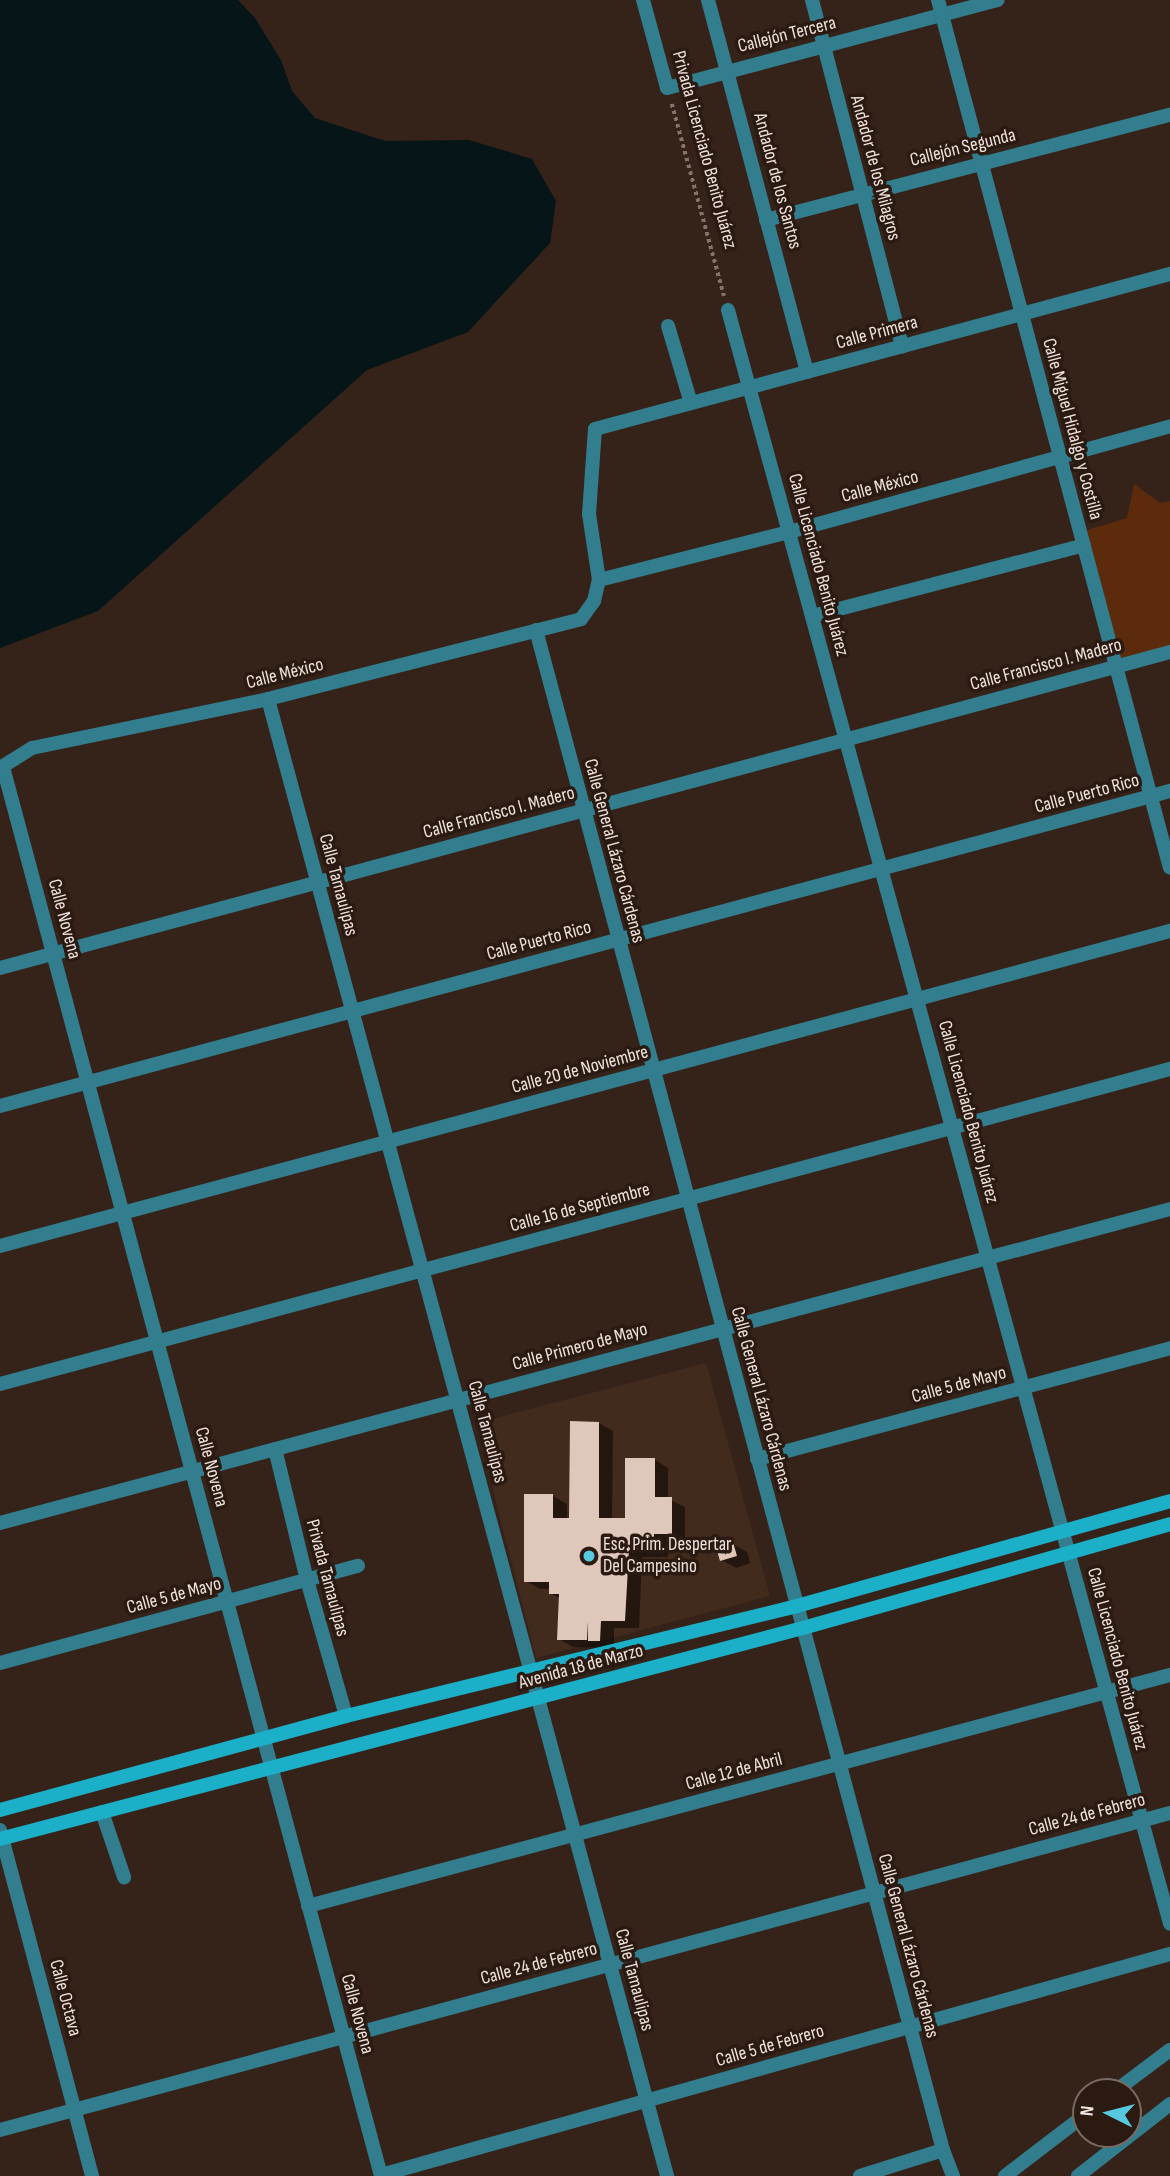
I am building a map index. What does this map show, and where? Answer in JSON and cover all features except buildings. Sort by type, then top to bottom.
[{"type":"street","name":"Privada Licenciado Benito Juárez","points":[[643,0],[667,88]]},
{"type":"street","name":"Andador de los Santos","points":[[708,0],[807,372]]},
{"type":"street","name":"Andador de los Milagros","points":[[812,0],[902,346]]},
{"type":"street","name":"Calle Miguel Hidalgo y Costilla","points":[[938,0],[1170,867]]},
{"type":"street","name":"Callejón Tercera","points":[[667,88],[998,0]]},
{"type":"street","name":"Callejón Segunda","points":[[766,220],[1170,116]]},
{"type":"street","name":"Calle Primera","points":[[599,580],[589,514],[595,429],[1170,274]]},
{"type":"street","name":"Calle Licenciado Benito Juárez","points":[[728,310],[1170,1924]]},
{"type":"street","points":[[668,326],[691,403]]},
{"type":"street","name":"Calle México","points":[[2,768],[32,748],[268,699],[581,619],[594,601],[599,580],[789,532],[1170,426]]},
{"type":"street","points":[[812,616],[1084,545]]},
{"type":"street","name":"Calle General Lázaro Cárdenas","points":[[536,630],[796,1606],[943,2150],[953,2176]]},
{"type":"street","name":"Calle Francisco I. Madero","points":[[0,968],[1170,652]]},
{"type":"street","name":"Calle Tamaulipas","points":[[268,699],[667,2176]]},
{"type":"street","name":"Calle Novena","points":[[2,768],[381,2176]]},
{"type":"street","name":"Calle Puerto Rico","points":[[0,1106],[1170,791]]},
{"type":"street","name":"Calle 20 de Noviembre","points":[[0,1246],[1170,931]]},
{"type":"street","name":"Calle 16 de Septiembre","points":[[0,1384],[1170,1069]]},
{"type":"street","name":"Calle Primero de Mayo","points":[[0,1523],[1170,1209]]},
{"type":"street","name":"Calle 5 de Mayo","points":[[757,1459],[1170,1348]]},
{"type":"street","name":"Privada Tamaulipas","points":[[275,1449],[307,1580],[346,1716]]},
{"type":"street","name":"Avenida 18 de Marzo","points":[[0,1810],[263,1741],[346,1716],[796,1606],[1063,1534],[1170,1501]]},
{"type":"street","name":"Avenida 18 de Marzo","points":[[1,1836],[538,1699],[803,1628],[1170,1524]]},
{"type":"street","name":"Calle 5 de Mayo","points":[[0,1662],[358,1566]]},
{"type":"street","name":"Calle 12 de Abril","points":[[308,1906],[1170,1675]]},
{"type":"street","points":[[102,1812],[124,1877]]},
{"type":"street","name":"Calle 24 de Febrero","points":[[0,2130],[1170,1813]]},
{"type":"street","name":"Calle Octava","points":[[1,1836],[93,2176]]},
{"type":"street","name":"Calle 5 de Febrero","points":[[381,2176],[1170,1954]]},
{"type":"street","points":[[1133,2078],[1170,2050]]},
{"type":"street","points":[[1078,2176],[1170,2104]]},
{"type":"street","points":[[1005,2176],[1072,2125]]},
{"type":"street","points":[[860,2176],[943,2150]]},
{"type":"path","name":"Privada Licenciado Benito Juárez","points":[[667,88],[728,310]]},
{"type":"shaded area","points":[[0,0],[238,0],[255,18],[281,60],[292,91],[315,118],[385,141],[469,140],[532,159],[556,201],[550,243],[468,332],[367,370],[98,611],[0,648]]},
{"type":"shaded area","points":[[1134,484],[1160,503],[1170,501],[1170,648],[1120,662],[1084,531],[1127,518]]},
{"type":"shaded area","points":[[706,1363],[770,1596],[536,1658],[476,1423]]},
{"type":"place","name":"Esc. Prim. Despertar Del Campesino","points":[[589,1556]]}]
